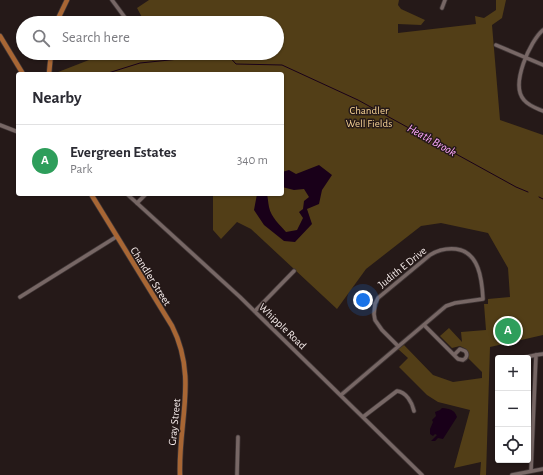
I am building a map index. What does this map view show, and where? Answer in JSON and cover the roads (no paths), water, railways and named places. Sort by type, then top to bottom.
[{"type":"main road","points":[[60,16],[68,0]]},
{"type":"main road","points":[[0,36],[22,72]]},
{"type":"main road","points":[[49,72],[50,60]]},
{"type":"main road","name":"Chandler Street","points":[[92,196],[172,326],[180,344],[185,371]]},
{"type":"main road","name":"Gray Street","points":[[180,475],[179,453],[186,401],[185,371]]},
{"type":"street","points":[[112,0],[123,16]]},
{"type":"street","points":[[442,8],[445,0]]},
{"type":"street","points":[[543,30],[534,40],[520,74],[522,97],[528,104],[543,111]]},
{"type":"street","points":[[496,45],[543,65]]},
{"type":"street","points":[[0,125],[16,131]]},
{"type":"street","name":"Whipple Road","points":[[129,196],[255,311],[422,475]]},
{"type":"street","points":[[137,203],[144,196]]},
{"type":"street","points":[[20,297],[116,237]]},
{"type":"street","name":"Judith E Drive","points":[[398,346],[382,330],[375,320],[375,304],[378,298],[430,255],[444,249],[458,249],[469,254],[477,263],[482,299],[450,304],[424,325]]},
{"type":"street","points":[[255,311],[294,271]]},
{"type":"street","points":[[341,395],[424,325],[454,355]]},
{"type":"street","points":[[531,356],[543,354]]},
{"type":"street","points":[[531,471],[536,355]]},
{"type":"street","points":[[363,417],[397,391],[402,392],[408,398],[414,411]]},
{"type":"street","points":[[237,475],[238,437]]},
{"type":"street","points":[[512,475],[543,469]]},
{"type":"waterway","name":"Heath Brook","points":[[111,72],[140,63],[169,60]]},
{"type":"waterway","name":"Heath Brook","points":[[232,60],[236,64],[282,65],[358,100],[516,187],[528,192]]},
{"type":"waterway","name":"Heath Brook","points":[[539,197],[543,199]]},
{"type":"place","name":"Evergreen Estates","points":[[508,331]]},
{"type":"park label","name":"Chandler Well Fields","points":[[369,116]]}]
